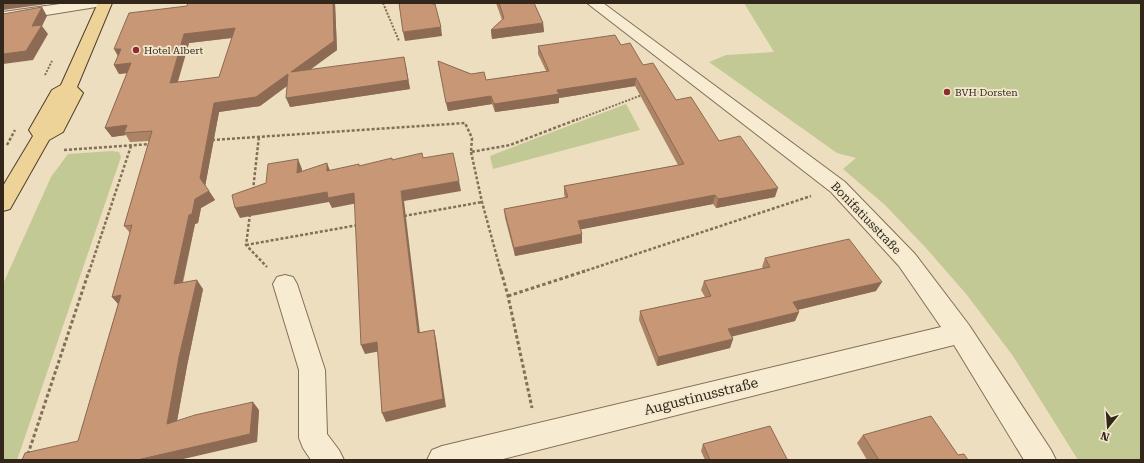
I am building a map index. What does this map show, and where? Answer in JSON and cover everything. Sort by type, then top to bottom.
[{"type":"main road","points":[[3,204],[38,144],[56,128],[67,109],[74,93],[68,88],[105,3]]},
{"type":"street","points":[[3,17],[96,3]]},
{"type":"street","name":"Bonifatiusstraße","points":[[594,3],[838,187],[907,260],[960,333],[1040,460]]},
{"type":"street","points":[[285,284],[312,370],[313,438],[329,460]]},
{"type":"street","name":"Augustinusstraße","points":[[442,460],[960,333]]},
{"type":"path","points":[[382,3],[400,41]]},
{"type":"path","points":[[471,152],[510,145],[648,92]]},
{"type":"path","points":[[211,140],[465,123],[472,138],[471,152],[482,202],[508,296],[538,436]]},
{"type":"path","points":[[252,191],[259,136]]},
{"type":"path","points":[[38,144],[131,146],[155,144]]},
{"type":"path","points":[[26,460],[131,146]]},
{"type":"path","points":[[508,296],[838,187]]},
{"type":"path","points":[[404,216],[482,202]]},
{"type":"path","points":[[246,245],[251,207]]},
{"type":"path","points":[[246,245],[364,224]]},
{"type":"path","points":[[246,245],[285,284]]},
{"type":"green space","points":[[744,3],[1141,3],[1141,460],[1078,460],[1013,356],[967,295],[926,248],[885,205],[843,169],[856,158],[837,153],[709,62],[726,55],[774,52]]},
{"type":"green space","points":[[626,104],[640,130],[493,169],[490,156]]},
{"type":"green space","points":[[112,151],[119,152],[121,157],[17,460],[3,460],[3,284],[51,177],[68,154]]},
{"type":"building","points":[[188,3],[333,3],[334,41],[291,72],[404,57],[408,80],[286,98],[288,74],[256,97],[214,103],[200,178],[209,191],[195,199],[192,214],[189,215],[174,284],[197,280],[179,357],[167,424],[195,415],[253,402],[250,434],[137,460],[22,460],[25,453],[78,441],[121,295],[112,297],[132,225],[124,226],[152,131],[124,133],[127,125],[105,128],[131,63],[114,65],[121,49],[114,49],[129,13],[187,6]],"holes":[[[235,28],[219,77],[170,83],[184,34]]]},
{"type":"building","points":[[399,3],[435,4],[441,27],[403,32]]},
{"type":"building","points":[[499,3],[534,3],[543,23],[491,30],[504,18]]},
{"type":"building","points":[[42,7],[32,26],[42,25],[26,51],[3,54],[3,14]]},
{"type":"building","points":[[615,35],[621,45],[630,43],[643,65],[653,63],[676,100],[691,97],[719,141],[740,136],[778,188],[718,199],[715,195],[578,221],[582,234],[514,248],[504,209],[568,197],[564,186],[684,164],[636,78],[557,90],[559,94],[494,104],[491,96],[446,103],[438,61],[471,74],[484,72],[486,80],[549,71],[538,46]]},
{"type":"building","points":[[422,153],[423,158],[453,153],[459,181],[401,191],[418,333],[434,330],[443,399],[382,413],[377,342],[361,345],[354,193],[328,198],[327,192],[235,208],[232,195],[266,183],[268,164],[298,159],[297,173],[327,163],[327,171],[359,164],[359,166],[392,158],[392,160]]},
{"type":"building","points":[[849,239],[882,282],[793,302],[799,312],[728,329],[733,339],[658,357],[640,311],[711,296],[704,281],[770,267],[765,258]]},
{"type":"building","points":[[931,416],[958,455],[964,454],[968,460],[879,460],[863,435]]},
{"type":"building","points":[[770,426],[787,459],[710,460],[703,444]]},
{"type":"place","name":"Hotel Albert","points":[[136,50]]},
{"type":"place","name":"BVH Dorsten","points":[[947,92]]}]
